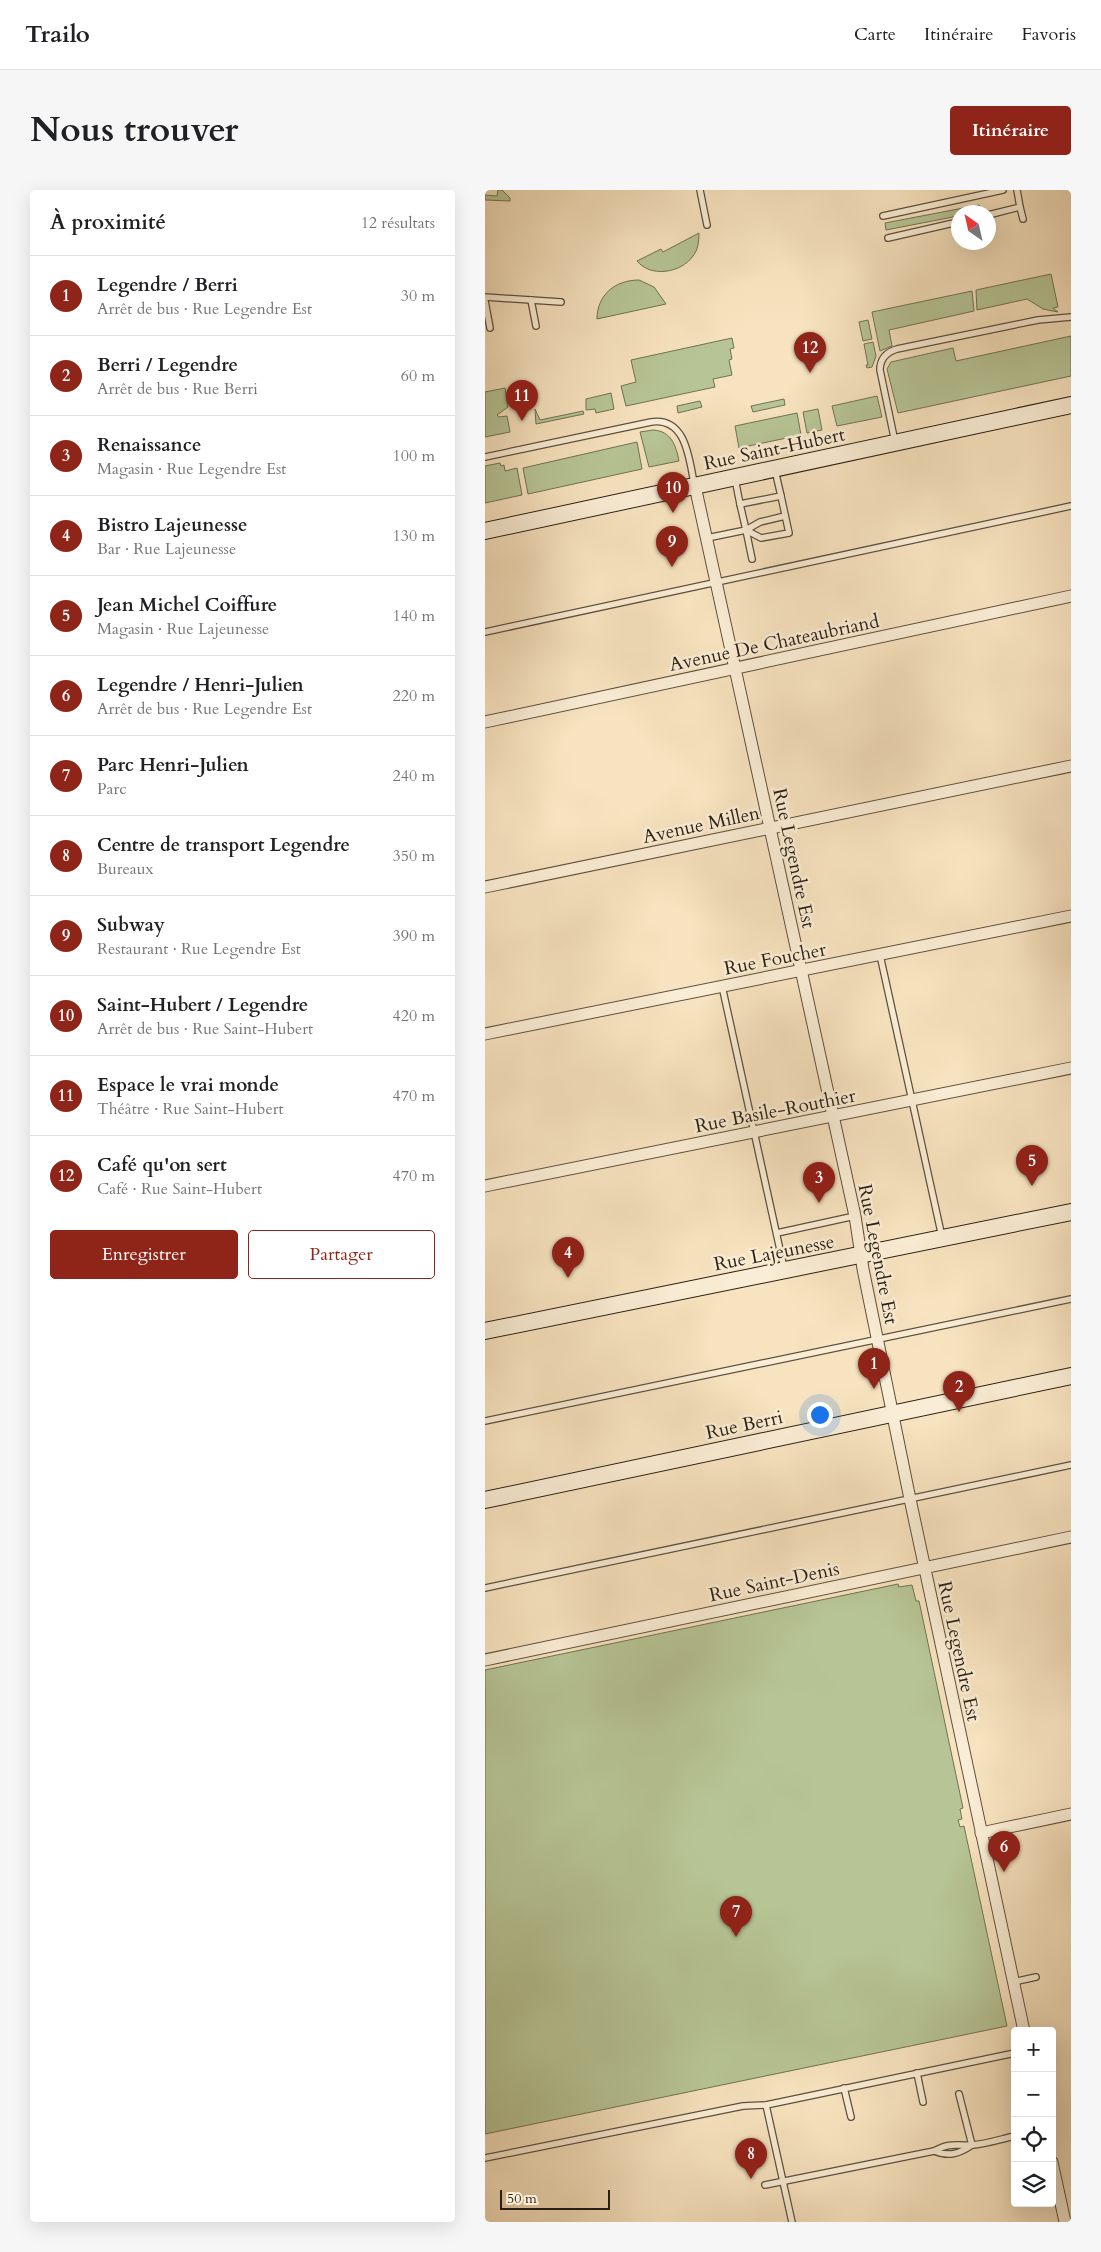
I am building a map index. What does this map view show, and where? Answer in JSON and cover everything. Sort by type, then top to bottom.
[{"type":"main road","name":"Rue Saint-Hubert","points":[[485,531],[1071,405]]},
{"type":"main road","name":"Rue Lajeunesse","points":[[485,1331],[1071,1212]]},
{"type":"main road","name":"Rue Berri","points":[[485,1500],[1071,1376]]},
{"type":"street","name":"Rue Legendre Est","points":[[695,486],[834,1116],[910,1499],[1023,2027]]},
{"type":"street","name":"Avenue De Chateaubriand","points":[[485,722],[1071,596]]},
{"type":"street","name":"Avenue Millen","points":[[485,887],[1071,766]]},
{"type":"street","name":"Rue Foucher","points":[[485,1034],[1071,916]]},
{"type":"street","name":"Rue Basile-Routhier","points":[[485,1186],[1071,1068]]},
{"type":"street","name":"Rue Saint-Denis","points":[[485,1660],[1071,1538]]},
{"type":"street","points":[[981,1833],[1071,1814]]},
{"type":"street","points":[[1056,2180],[1065,2222]]},
{"type":"lane","points":[[700,190],[707,225]]},
{"type":"lane","points":[[883,216],[1003,190]]},
{"type":"lane","points":[[1017,190],[1023,219]]},
{"type":"lane","points":[[996,213],[1020,207]]},
{"type":"lane","points":[[888,238],[951,224]]},
{"type":"lane","points":[[485,297],[561,302]]},
{"type":"lane","points":[[531,300],[537,326]]},
{"type":"lane","points":[[485,301],[490,328]]},
{"type":"lane","points":[[895,442],[880,370],[880,362],[888,353],[897,349],[1038,320],[1071,317]]},
{"type":"lane","points":[[485,457],[661,421],[674,427],[683,438],[695,486]]},
{"type":"lane","points":[[746,530],[761,538],[789,533],[775,468]]},
{"type":"lane","points":[[735,477],[752,559]]},
{"type":"lane","points":[[741,504],[781,496]]},
{"type":"lane","points":[[485,632],[1071,506]]},
{"type":"lane","points":[[707,538],[746,530],[759,522],[785,516]]},
{"type":"lane","points":[[880,955],[942,1239]]},
{"type":"lane","points":[[722,986],[784,1270]]},
{"type":"lane","points":[[777,1233],[855,1216]]},
{"type":"lane","points":[[485,1421],[1071,1299]]},
{"type":"lane","points":[[485,1588],[1071,1465]]},
{"type":"lane","points":[[1013,1982],[1036,1977]]},
{"type":"lane","points":[[485,2158],[743,2106],[766,2104],[1011,2053]]},
{"type":"lane","points":[[917,2073],[923,2102]]},
{"type":"lane","points":[[844,2088],[851,2117]]},
{"type":"lane","points":[[959,2094],[972,2145]]},
{"type":"lane","points":[[766,2104],[792,2222]]},
{"type":"lane","points":[[765,2186],[934,2151],[945,2155],[961,2152],[972,2145],[1011,2137]]},
{"type":"green space","points":[[498,190],[502,190],[510,198],[510,201],[485,200],[485,195],[497,196]]},
{"type":"green space","points":[[951,210],[951,217],[886,230],[885,223]]},
{"type":"green space","points":[[699,233],[695,254],[688,262],[674,270],[650,270],[637,261],[661,249],[663,252]]},
{"type":"green space","points":[[1051,274],[1058,307],[1053,308],[1058,312],[1043,309],[1027,299],[977,310],[976,290]]},
{"type":"green space","points":[[639,280],[654,287],[666,304],[597,319],[600,303],[609,290],[622,283]]},
{"type":"green space","points":[[972,291],[974,311],[889,330],[892,346],[880,351],[872,312]]},
{"type":"green space","points":[[868,320],[872,339],[863,341],[859,322]]},
{"type":"green space","points":[[1071,336],[1071,376],[898,413],[887,369],[891,362],[953,348],[956,361]]},
{"type":"green space","points":[[732,338],[734,348],[730,349],[732,359],[729,360],[732,375],[713,379],[715,387],[626,406],[621,386],[636,382],[631,360]]},
{"type":"green space","points":[[873,342],[876,356],[872,367],[867,368],[864,344]]},
{"type":"green space","points":[[505,388],[508,407],[497,415],[499,417],[507,416],[510,432],[485,437],[485,392]]},
{"type":"green space","points":[[611,393],[614,409],[596,413],[595,409],[586,410],[586,399]]},
{"type":"green space","points":[[877,396],[882,417],[837,426],[832,406]]},
{"type":"green space","points":[[784,399],[785,405],[753,412],[751,406]]},
{"type":"green space","points":[[700,401],[702,407],[678,413],[677,406]]},
{"type":"green space","points":[[535,409],[540,420],[583,411],[584,414],[536,424]]},
{"type":"green space","points":[[818,409],[822,430],[807,433],[803,412]]},
{"type":"green space","points":[[797,413],[801,435],[739,448],[735,426]]},
{"type":"green space","points":[[653,430],[664,433],[672,440],[679,461],[649,467],[640,432]]},
{"type":"green space","points":[[637,442],[642,469],[528,494],[523,468]]},
{"type":"green space","points":[[500,463],[501,466],[504,465],[505,471],[517,468],[522,495],[485,503],[485,466]]},
{"type":"green space","points":[[898,1584],[899,1587],[912,1585],[916,1601],[919,1601],[963,1808],[960,1809],[962,1819],[958,1820],[960,1827],[964,1826],[1007,2026],[485,2134],[485,1670]]},
{"type":"place","name":"Café qu'on sert","points":[[810,373]]},
{"type":"place","name":"Espace le vrai monde","points":[[522,421]]},
{"type":"place","name":"Saint-Hubert / Legendre","points":[[673,513]]},
{"type":"place","name":"Subway","points":[[672,567]]},
{"type":"place","name":"Jean Michel Coiffure","points":[[1032,1186]]},
{"type":"place","name":"Renaissance","points":[[819,1203]]},
{"type":"place","name":"Bistro Lajeunesse","points":[[568,1278]]},
{"type":"place","name":"Legendre / Berri","points":[[874,1389]]},
{"type":"place","name":"Berri / Legendre","points":[[959,1412]]},
{"type":"place","name":"Legendre / Henri-Julien","points":[[1004,1872]]},
{"type":"place","name":"Parc Henri-Julien","points":[[736,1937]]},
{"type":"place","name":"Centre de transport Legendre","points":[[751,2179]]}]
